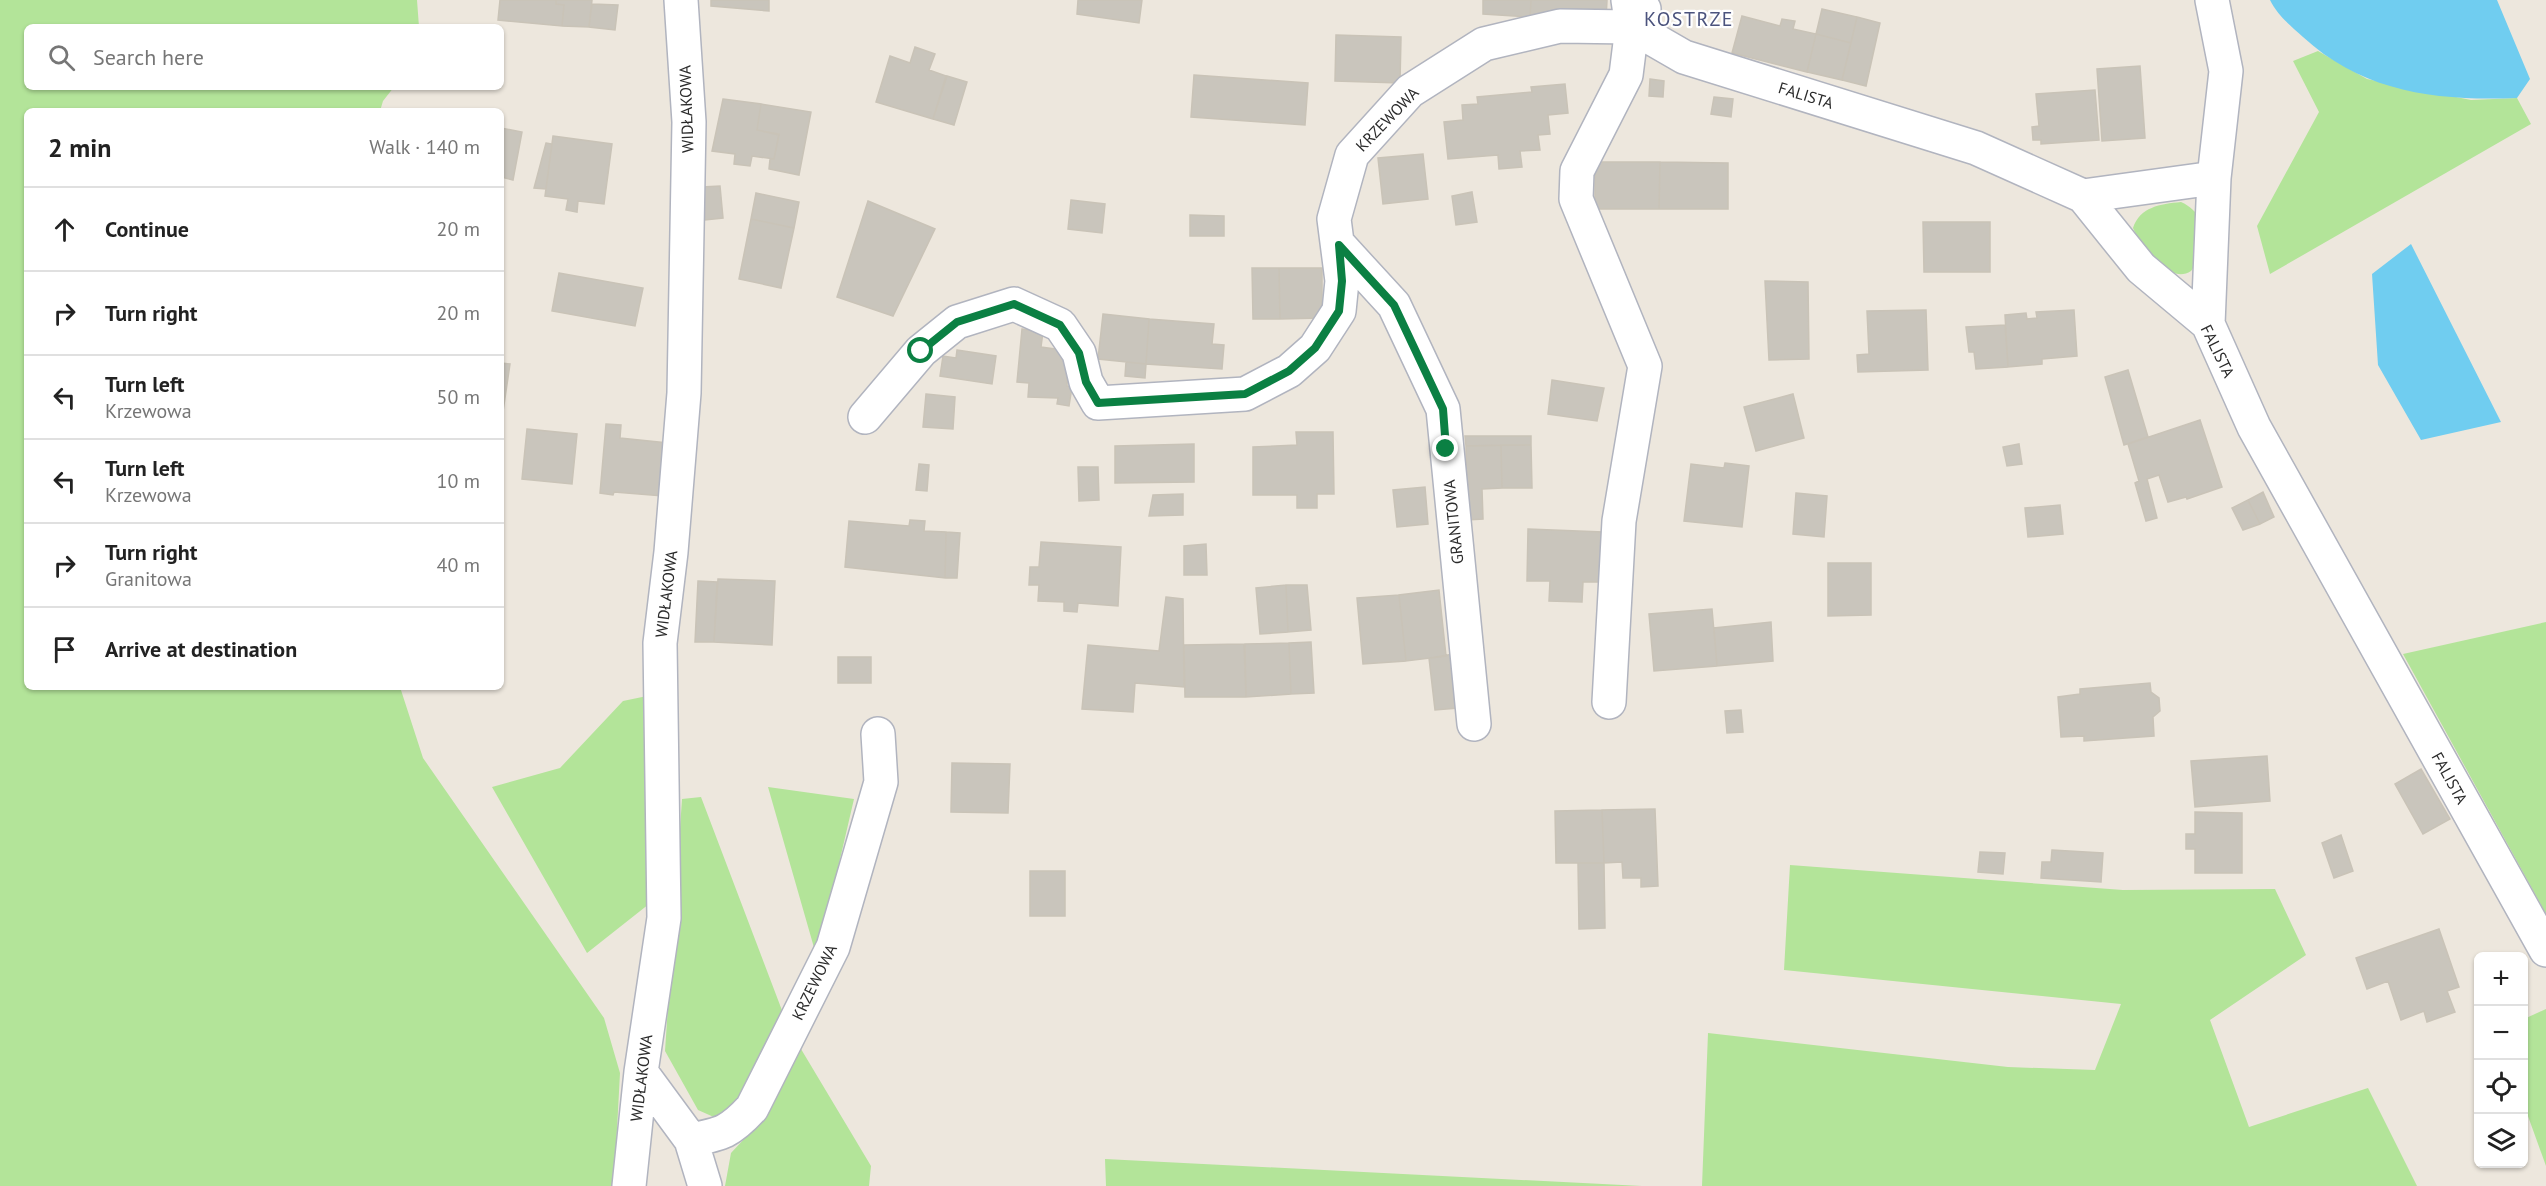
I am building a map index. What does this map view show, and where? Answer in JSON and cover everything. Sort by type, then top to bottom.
[{"type":"street","name":"WIDŁAKOWA","points":[[629,1186],[641,1072],[664,918],[660,643],[671,552],[684,393],[689,122],[681,0]]},
{"type":"street","points":[[1609,702],[1619,521],[1645,366],[1576,199],[1578,171],[1626,75],[1630,13],[1650,0]]},
{"type":"street","points":[[2208,324],[2214,178],[2226,71],[2212,0]]},
{"type":"street","name":"FALISTA","points":[[1630,13],[1684,57],[1976,148],[2084,196],[2141,268],[2208,324],[2254,427],[2546,950]]},
{"type":"street","name":"KRZEWOWA","points":[[865,417],[921,351],[957,322],[1014,304],[1060,325],[1079,353],[1086,382],[1098,403],[1245,394],[1289,371],[1315,348],[1339,311],[1342,281],[1334,219],[1352,155],[1410,91],[1484,44],[1560,26],[1630,13]]},
{"type":"street","points":[[2084,196],[2214,178]]},
{"type":"street","name":"GRANITOWA","points":[[1339,245],[1394,305],[1443,409],[1474,724]]},
{"type":"street","name":"KRZEWOWA","points":[[691,1140],[721,1134],[735,1126],[752,1108],[833,947],[881,782],[879,734]]},
{"type":"street","points":[[641,1072],[691,1140],[705,1186]]},
{"type":"green space","points":[[0,0],[417,0],[419,24],[24,24],[24,90],[392,90],[381,108],[24,108],[24,690],[401,690],[423,758],[604,1018],[620,1073],[614,1186],[0,1186]]},
{"type":"green space","points":[[2318,51],[2367,79],[2471,100],[2517,98],[2531,124],[2270,274],[2257,226],[2319,112],[2293,61]]},
{"type":"green space","points":[[2181,202],[2195,212],[2200,221],[2198,247],[2193,268],[2182,274],[2174,273],[2156,262],[2133,228],[2140,215],[2146,211],[2158,206]]},
{"type":"green space","points":[[2546,622],[2546,914],[2403,654]]},
{"type":"green space","points":[[647,696],[649,904],[587,953],[492,787],[560,768],[623,701]]},
{"type":"green space","points":[[768,787],[854,799],[817,958]]},
{"type":"green space","points":[[701,797],[783,1013],[740,1102],[716,1118],[698,1110],[665,1051],[682,799]]},
{"type":"green space","points":[[1790,865],[2123,890],[2275,889],[2306,955],[2210,1020],[2249,1127],[2368,1088],[2417,1186],[1702,1186],[1708,1033],[2008,1067],[2095,1070],[2121,1004],[1784,970]]},
{"type":"green space","points":[[2546,1009],[2546,1166],[2528,1116],[2528,1017]]},
{"type":"green space","points":[[801,1049],[871,1166],[869,1186],[725,1186],[731,1153],[760,1122]]},
{"type":"green space","points":[[1105,1159],[1642,1186],[1106,1186]]},
{"type":"water","points":[[2270,0],[2497,0],[2530,79],[2517,98],[2459,98],[2403,90],[2351,71],[2326,56],[2285,20]]},
{"type":"water","points":[[2411,244],[2501,422],[2421,440],[2378,365],[2372,274]]},
{"type":"building","points":[[500,0],[556,0],[556,4],[564,5],[562,26],[498,20]]},
{"type":"building","points":[[556,0],[592,0],[589,27],[562,26],[564,5],[556,4]]},
{"type":"building","points":[[711,0],[769,0],[769,11],[711,6]]},
{"type":"building","points":[[1078,0],[1142,0],[1139,23],[1077,14]]},
{"type":"building","points":[[1483,0],[1531,0],[1530,17],[1483,14]]},
{"type":"building","points":[[1531,0],[1607,0],[1606,20],[1530,17]]},
{"type":"building","points":[[592,4],[618,5],[615,30],[589,27]]},
{"type":"building","points":[[1822,9],[1857,17],[1851,43],[1816,34]]},
{"type":"building","points":[[1742,16],[1780,26],[1782,19],[1795,21],[1793,29],[1816,34],[1807,72],[1732,53]]},
{"type":"building","points":[[1857,17],[1880,23],[1866,86],[1842,80]]},
{"type":"building","points":[[1816,34],[1851,43],[1842,80],[1807,72]]},
{"type":"building","points":[[1336,35],[1401,37],[1400,83],[1335,81]]},
{"type":"building","points":[[915,47],[935,54],[929,70],[946,76],[933,119],[876,102],[890,56],[910,63]]},
{"type":"building","points":[[2140,66],[2145,138],[2102,141],[2097,69]]},
{"type":"building","points":[[1194,75],[1308,83],[1305,125],[1191,117]]},
{"type":"building","points":[[947,76],[967,82],[954,125],[933,119]]},
{"type":"building","points":[[1650,79],[1664,81],[1663,97],[1649,96]]},
{"type":"building","points":[[1565,84],[1568,113],[1548,115],[1550,134],[1538,135],[1540,150],[1520,151],[1522,167],[1499,169],[1498,155],[1448,159],[1444,122],[1463,120],[1462,105],[1478,104],[1477,97],[1532,92],[1531,87]]},
{"type":"building","points":[[2095,90],[2099,140],[2041,144],[2041,140],[2033,140],[2032,127],[2039,126],[2036,94]]},
{"type":"building","points":[[1714,97],[1733,99],[1731,117],[1711,114]]},
{"type":"building","points":[[723,99],[761,104],[757,130],[779,135],[774,159],[752,156],[750,166],[734,164],[735,154],[712,151]]},
{"type":"building","points":[[761,104],[811,112],[799,175],[769,169],[770,159],[774,159],[779,134],[757,130]]},
{"type":"building","points":[[504,129],[522,132],[513,180],[504,178]]},
{"type":"building","points":[[553,136],[612,144],[604,204],[578,201],[577,212],[566,210],[568,199],[545,196]]},
{"type":"building","points":[[546,143],[552,144],[546,189],[534,188]]},
{"type":"building","points":[[1423,154],[1428,199],[1383,204],[1378,158]]},
{"type":"building","points":[[1595,162],[1660,162],[1659,209],[1595,209]]},
{"type":"building","points":[[1660,162],[1728,163],[1728,209],[1659,209]]},
{"type":"building","points":[[720,186],[723,218],[705,220],[702,187]]},
{"type":"building","points":[[1472,192],[1477,222],[1456,225],[1452,196]]},
{"type":"building","points":[[756,193],[799,202],[794,228],[751,219]]},
{"type":"building","points":[[1071,200],[1105,204],[1102,233],[1068,229]]},
{"type":"building","points":[[868,201],[935,229],[893,316],[837,297]]},
{"type":"building","points":[[1190,215],[1224,216],[1224,236],[1190,236]]},
{"type":"building","points":[[751,219],[794,228],[781,288],[739,279]]},
{"type":"building","points":[[1923,222],[1990,222],[1990,272],[1924,272]]},
{"type":"building","points":[[1252,268],[1279,268],[1280,319],[1253,319]]},
{"type":"building","points":[[1279,268],[1322,268],[1322,318],[1280,319]]},
{"type":"building","points":[[559,273],[643,288],[635,326],[552,311]]},
{"type":"building","points":[[1765,281],[1808,282],[1809,359],[1769,360]]},
{"type":"building","points":[[1926,310],[1928,370],[1858,372],[1857,355],[1869,354],[1867,311]]},
{"type":"building","points":[[2074,310],[2077,356],[2042,359],[2042,364],[2008,367],[2005,315],[2026,313],[2027,319],[2037,318],[2036,312]]},
{"type":"building","points":[[1103,314],[1149,319],[1146,364],[1098,359]]},
{"type":"building","points":[[1149,319],[1214,324],[1212,344],[1224,345],[1222,369],[1146,364]]},
{"type":"building","points":[[2005,325],[2008,367],[1976,369],[1974,352],[1969,352],[1966,327]]},
{"type":"building","points":[[1022,329],[1043,332],[1041,347],[1069,351],[1067,386],[1072,387],[1069,406],[1057,404],[1058,398],[1028,397],[1029,383],[1017,382]]},
{"type":"building","points":[[957,350],[996,356],[992,384],[940,376],[943,356],[956,358]]},
{"type":"building","points":[[1126,362],[1146,364],[1145,378],[1125,376]]},
{"type":"building","points":[[504,363],[510,364],[504,405]]},
{"type":"building","points":[[2128,370],[2148,437],[2124,445],[2105,377]]},
{"type":"building","points":[[1552,380],[1604,388],[1597,421],[1548,414]]},
{"type":"building","points":[[926,394],[955,397],[953,429],[923,427]]},
{"type":"building","points":[[1793,394],[1804,438],[1756,451],[1744,407]]},
{"type":"building","points":[[2200,420],[2222,487],[2187,499],[2186,497],[2168,502],[2159,475],[2147,479],[2157,518],[2146,521],[2135,483],[2139,481],[2128,444]]},
{"type":"building","points":[[606,424],[621,425],[620,438],[668,443],[663,496],[600,493]]},
{"type":"building","points":[[527,429],[577,434],[572,484],[522,479]]},
{"type":"building","points":[[1296,432],[1333,432],[1334,494],[1317,494],[1317,508],[1297,508],[1297,495],[1253,495],[1253,447],[1297,445]]},
{"type":"building","points":[[1465,436],[1531,436],[1531,445],[1466,446]]},
{"type":"building","points":[[1194,444],[1194,482],[1115,483],[1115,446]]},
{"type":"building","points":[[2019,444],[2022,464],[2007,466],[2003,447]]},
{"type":"building","points":[[1501,445],[1531,445],[1532,488],[1502,488]]},
{"type":"building","points":[[1501,445],[1502,488],[1482,489],[1483,519],[1467,520],[1466,446]]},
{"type":"building","points":[[1725,463],[1749,466],[1742,527],[1684,521],[1691,464],[1724,468]]},
{"type":"building","points":[[919,464],[929,465],[927,491],[916,490]]},
{"type":"building","points":[[1078,467],[1098,467],[1099,500],[1079,501]]},
{"type":"building","points":[[1425,487],[1428,524],[1397,527],[1393,490]]},
{"type":"building","points":[[2263,492],[2274,517],[2260,524],[2248,500]]},
{"type":"building","points":[[1796,493],[1827,496],[1824,537],[1793,534]]},
{"type":"building","points":[[1183,494],[1183,515],[1149,516],[1153,495]]},
{"type":"building","points":[[2248,500],[2260,524],[2243,530],[2232,508]]},
{"type":"building","points":[[2060,505],[2063,534],[2028,537],[2025,508]]},
{"type":"building","points":[[910,520],[925,521],[924,531],[946,532],[945,578],[845,567],[849,521],[909,526]]},
{"type":"building","points":[[1528,529],[1603,532],[1603,582],[1583,582],[1582,602],[1549,601],[1550,581],[1527,581]]},
{"type":"building","points":[[946,532],[960,533],[957,578],[945,578]]},
{"type":"building","points":[[1041,542],[1121,547],[1118,606],[1078,603],[1077,612],[1064,611],[1064,602],[1038,601],[1039,585],[1029,585],[1030,567],[1039,567]]},
{"type":"building","points":[[1206,544],[1207,575],[1184,575],[1184,546]]},
{"type":"building","points":[[1828,563],[1871,563],[1871,615],[1828,616]]},
{"type":"building","points":[[718,579],[775,581],[772,645],[714,642]]},
{"type":"building","points":[[698,581],[717,582],[714,642],[695,642]]},
{"type":"building","points":[[1286,585],[1307,585],[1311,630],[1288,632]]},
{"type":"building","points":[[1286,585],[1288,632],[1260,634],[1256,588]]},
{"type":"building","points":[[1439,590],[1446,656],[1406,661],[1399,595]]},
{"type":"building","points":[[1399,595],[1406,661],[1363,664],[1357,598]]},
{"type":"building","points":[[1166,597],[1183,599],[1184,687],[1135,683],[1133,712],[1082,709],[1088,645],[1159,651]]},
{"type":"building","points":[[1712,609],[1717,666],[1654,671],[1649,614]]},
{"type":"building","points":[[1771,622],[1773,661],[1717,666],[1714,628]]},
{"type":"building","points":[[1311,642],[1314,693],[1291,694],[1289,643]]},
{"type":"building","points":[[1289,643],[1291,694],[1246,697],[1245,644]]},
{"type":"building","points":[[1244,644],[1246,697],[1185,697],[1184,645]]},
{"type":"building","points":[[1453,654],[1458,708],[1435,710],[1429,658]]},
{"type":"building","points":[[838,657],[871,657],[871,683],[838,683]]},
{"type":"building","points":[[2150,683],[2151,692],[2159,698],[2160,711],[2153,717],[2154,736],[2084,741],[2084,736],[2061,737],[2058,697],[2080,694],[2080,689]]},
{"type":"building","points":[[1741,710],[1743,732],[1727,733],[1725,711]]},
{"type":"building","points":[[2267,756],[2270,801],[2195,807],[2191,761]]},
{"type":"building","points":[[952,763],[1010,764],[1008,813],[951,812]]},
{"type":"building","points":[[2421,769],[2450,819],[2423,834],[2395,784]]},
{"type":"building","points":[[1655,809],[1658,886],[1641,887],[1641,878],[1623,878],[1622,862],[1604,863],[1602,810]]},
{"type":"building","points":[[1602,810],[1604,863],[1556,863],[1555,811]]},
{"type":"building","points":[[2195,812],[2242,813],[2242,873],[2195,873],[2195,849],[2186,849],[2186,834],[2195,834]]},
{"type":"building","points":[[2341,835],[2353,871],[2334,878],[2322,843]]},
{"type":"building","points":[[2052,850],[2103,853],[2101,882],[2041,878],[2042,862],[2051,862]]},
{"type":"building","points":[[1980,852],[2005,853],[2003,874],[1978,872]]},
{"type":"building","points":[[1578,863],[1604,863],[1605,928],[1579,929]]},
{"type":"building","points":[[1030,871],[1065,871],[1065,916],[1030,916]]},
{"type":"building","points":[[2439,929],[2459,987],[2447,991],[2455,1012],[2427,1022],[2424,1011],[2401,1020],[2388,981],[2367,989],[2356,958]]},
{"type":"district","name":"KOSTRZE","points":[[1689,19]]},
{"type":"route","points":[[921,351],[957,322],[1014,304],[1060,325],[1079,353],[1086,382],[1098,403],[1181,400],[1245,394],[1289,371],[1315,348],[1339,311],[1342,281],[1339,245],[1394,305],[1443,409],[1446,449]]}]
